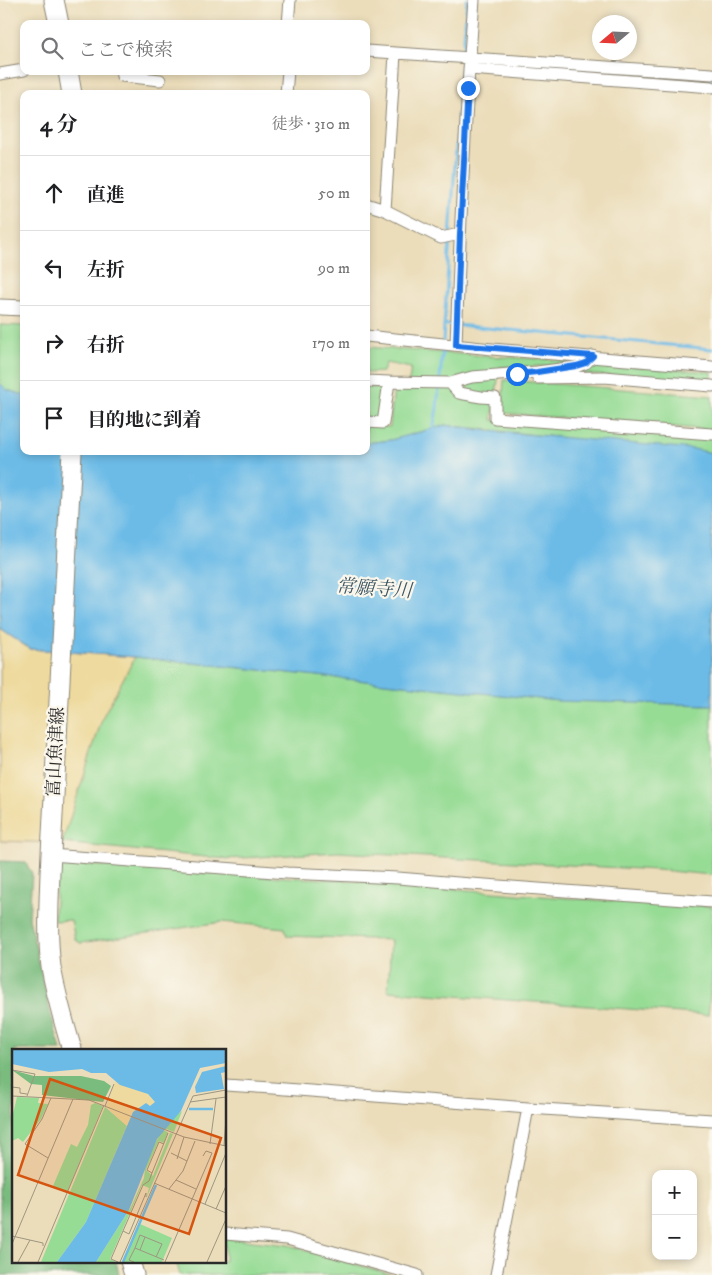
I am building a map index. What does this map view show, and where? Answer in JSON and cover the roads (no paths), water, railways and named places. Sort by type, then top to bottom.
[{"type":"main road","points":[[54,0],[58,20]]},
{"type":"main road","points":[[69,75],[71,90]]},
{"type":"main road","name":"富山魚津線","points":[[72,455],[49,898],[51,967],[72,1049]]},
{"type":"main road","points":[[130,1262],[134,1275]]},
{"type":"street","points":[[288,20],[290,0]]},
{"type":"street","points":[[456,345],[460,234],[474,0]]},
{"type":"street","points":[[370,51],[712,87]]},
{"type":"street","points":[[385,210],[395,54]]},
{"type":"street","points":[[469,63],[712,74]]},
{"type":"street","points":[[0,74],[20,71]]},
{"type":"street","points":[[122,75],[160,80]]},
{"type":"street","points":[[286,90],[288,75]]},
{"type":"street","points":[[370,205],[385,210],[441,238],[460,234]]},
{"type":"street","points":[[0,307],[20,308]]},
{"type":"street","points":[[370,336],[712,366]]},
{"type":"street","points":[[370,381],[450,383],[472,378],[576,366],[586,363],[593,356]]},
{"type":"street","points":[[537,372],[538,378],[604,377],[712,386]]},
{"type":"street","points":[[370,422],[383,423],[389,382]]},
{"type":"street","points":[[450,383],[459,393],[495,398],[495,418],[712,434]]},
{"type":"street","points":[[51,850],[287,873],[398,878],[712,902]]},
{"type":"street","points":[[226,1086],[712,1120]]},
{"type":"street","points":[[496,1275],[528,1108]]},
{"type":"street","points":[[226,1234],[287,1239],[417,1275]]},
{"type":"water","name":"常願寺川","points":[[0,383],[7,390],[20,394],[20,455],[370,455],[370,443],[391,440],[445,425],[490,431],[694,449],[712,453],[712,705],[558,701],[135,657],[30,649],[0,629]]},
{"type":"waterway","points":[[463,54],[467,0]]},
{"type":"waterway","points":[[443,341],[462,60]]},
{"type":"waterway","points":[[615,73],[712,80]]},
{"type":"waterway","points":[[445,324],[712,349]]},
{"type":"waterway","points":[[433,430],[443,347]]}]
